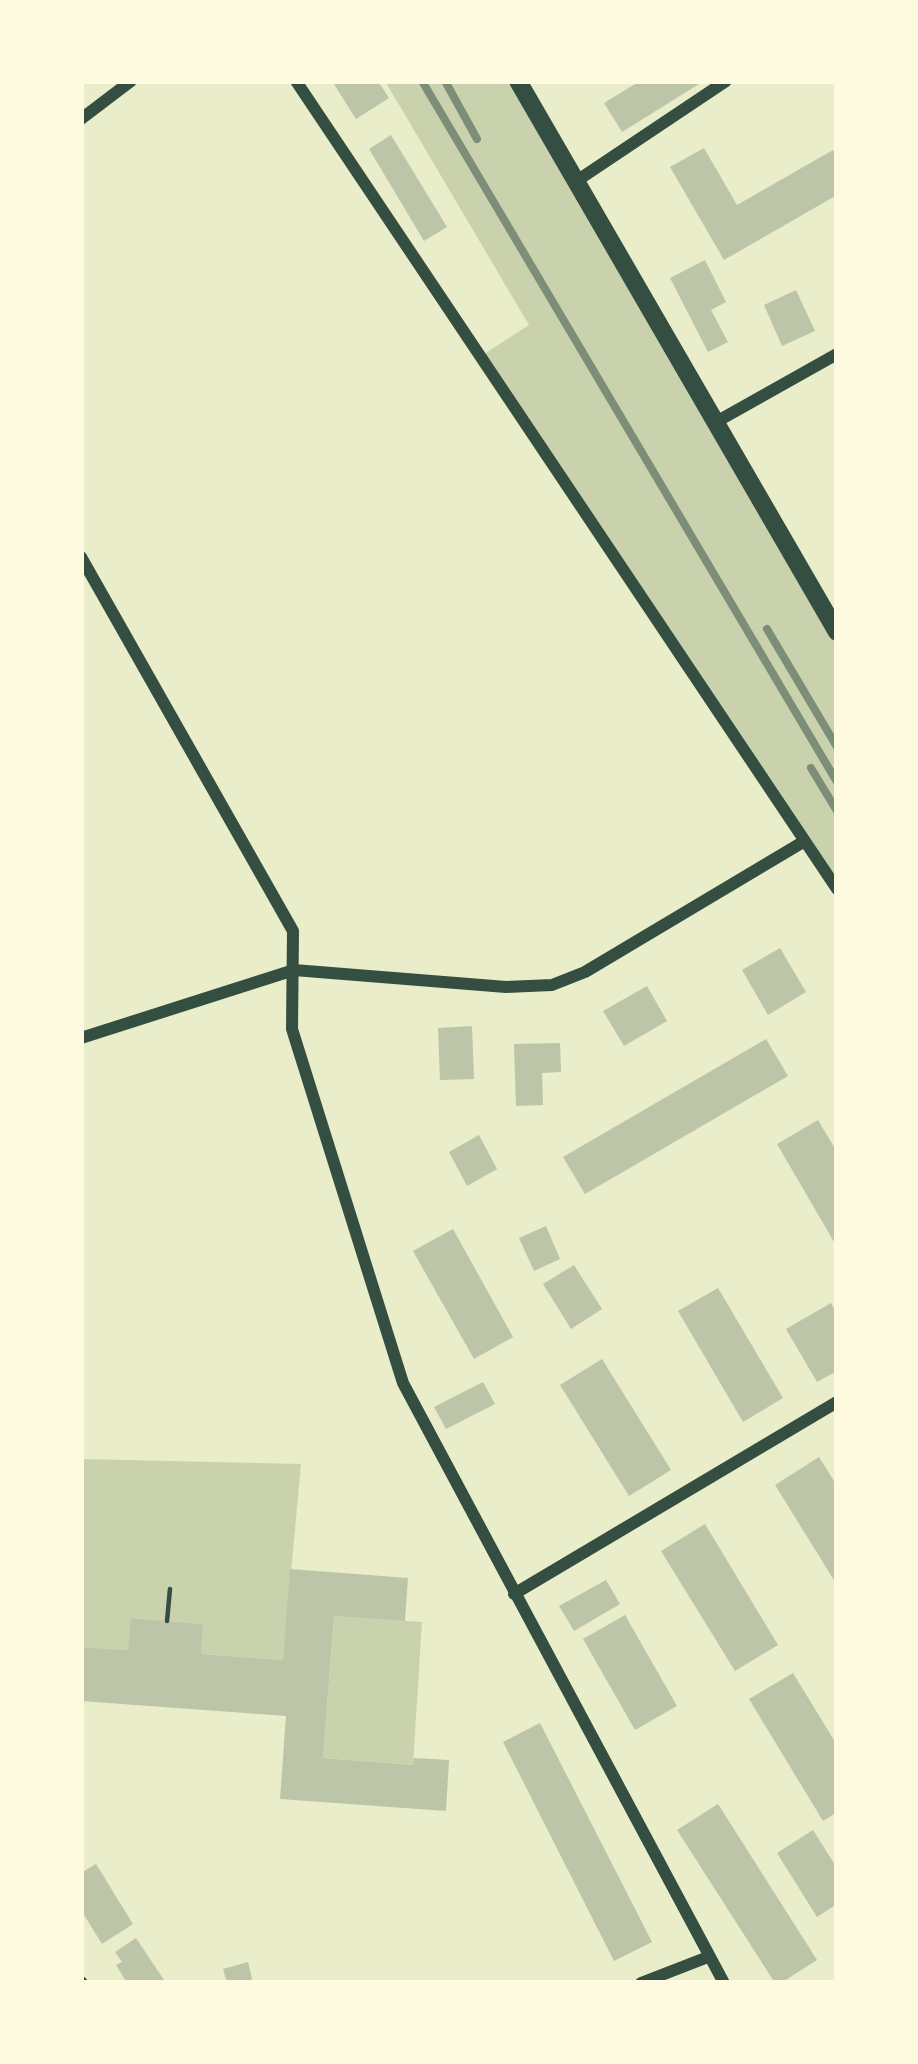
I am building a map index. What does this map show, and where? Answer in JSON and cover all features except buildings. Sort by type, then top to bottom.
[{"type":"main road","points":[[518,81],[837,632]]},
{"type":"street","points":[[81,119],[131,81]]},
{"type":"street","points":[[296,81],[837,889]]},
{"type":"street","points":[[575,182],[726,81]]},
{"type":"street","points":[[716,422],[837,354]]},
{"type":"street","points":[[81,557],[288,919],[296,944],[290,1015],[296,1044],[403,1383],[724,1983]]},
{"type":"street","points":[[81,1038],[294,970],[506,987],[552,985],[586,972],[803,842]]},
{"type":"street","points":[[514,1594],[837,1402]]},
{"type":"street","points":[[641,1983],[708,1957]]},
{"type":"path","points":[[167,1621],[170,1589]]},
{"type":"green space","points":[[385,81],[518,81],[837,632],[837,889],[481,356],[529,325]]},
{"type":"green space","points":[[81,1459],[301,1464],[283,1660],[201,1654],[202,1624],[132,1618],[128,1650],[81,1647]]},
{"type":"green space","points":[[334,1616],[422,1622],[413,1765],[323,1758]]},
{"type":"railway","points":[[422,81],[837,782]]},
{"type":"railway","points":[[445,81],[477,139]]},
{"type":"railway","points":[[767,629],[837,747]]},
{"type":"railway","points":[[811,768],[837,811]]}]
